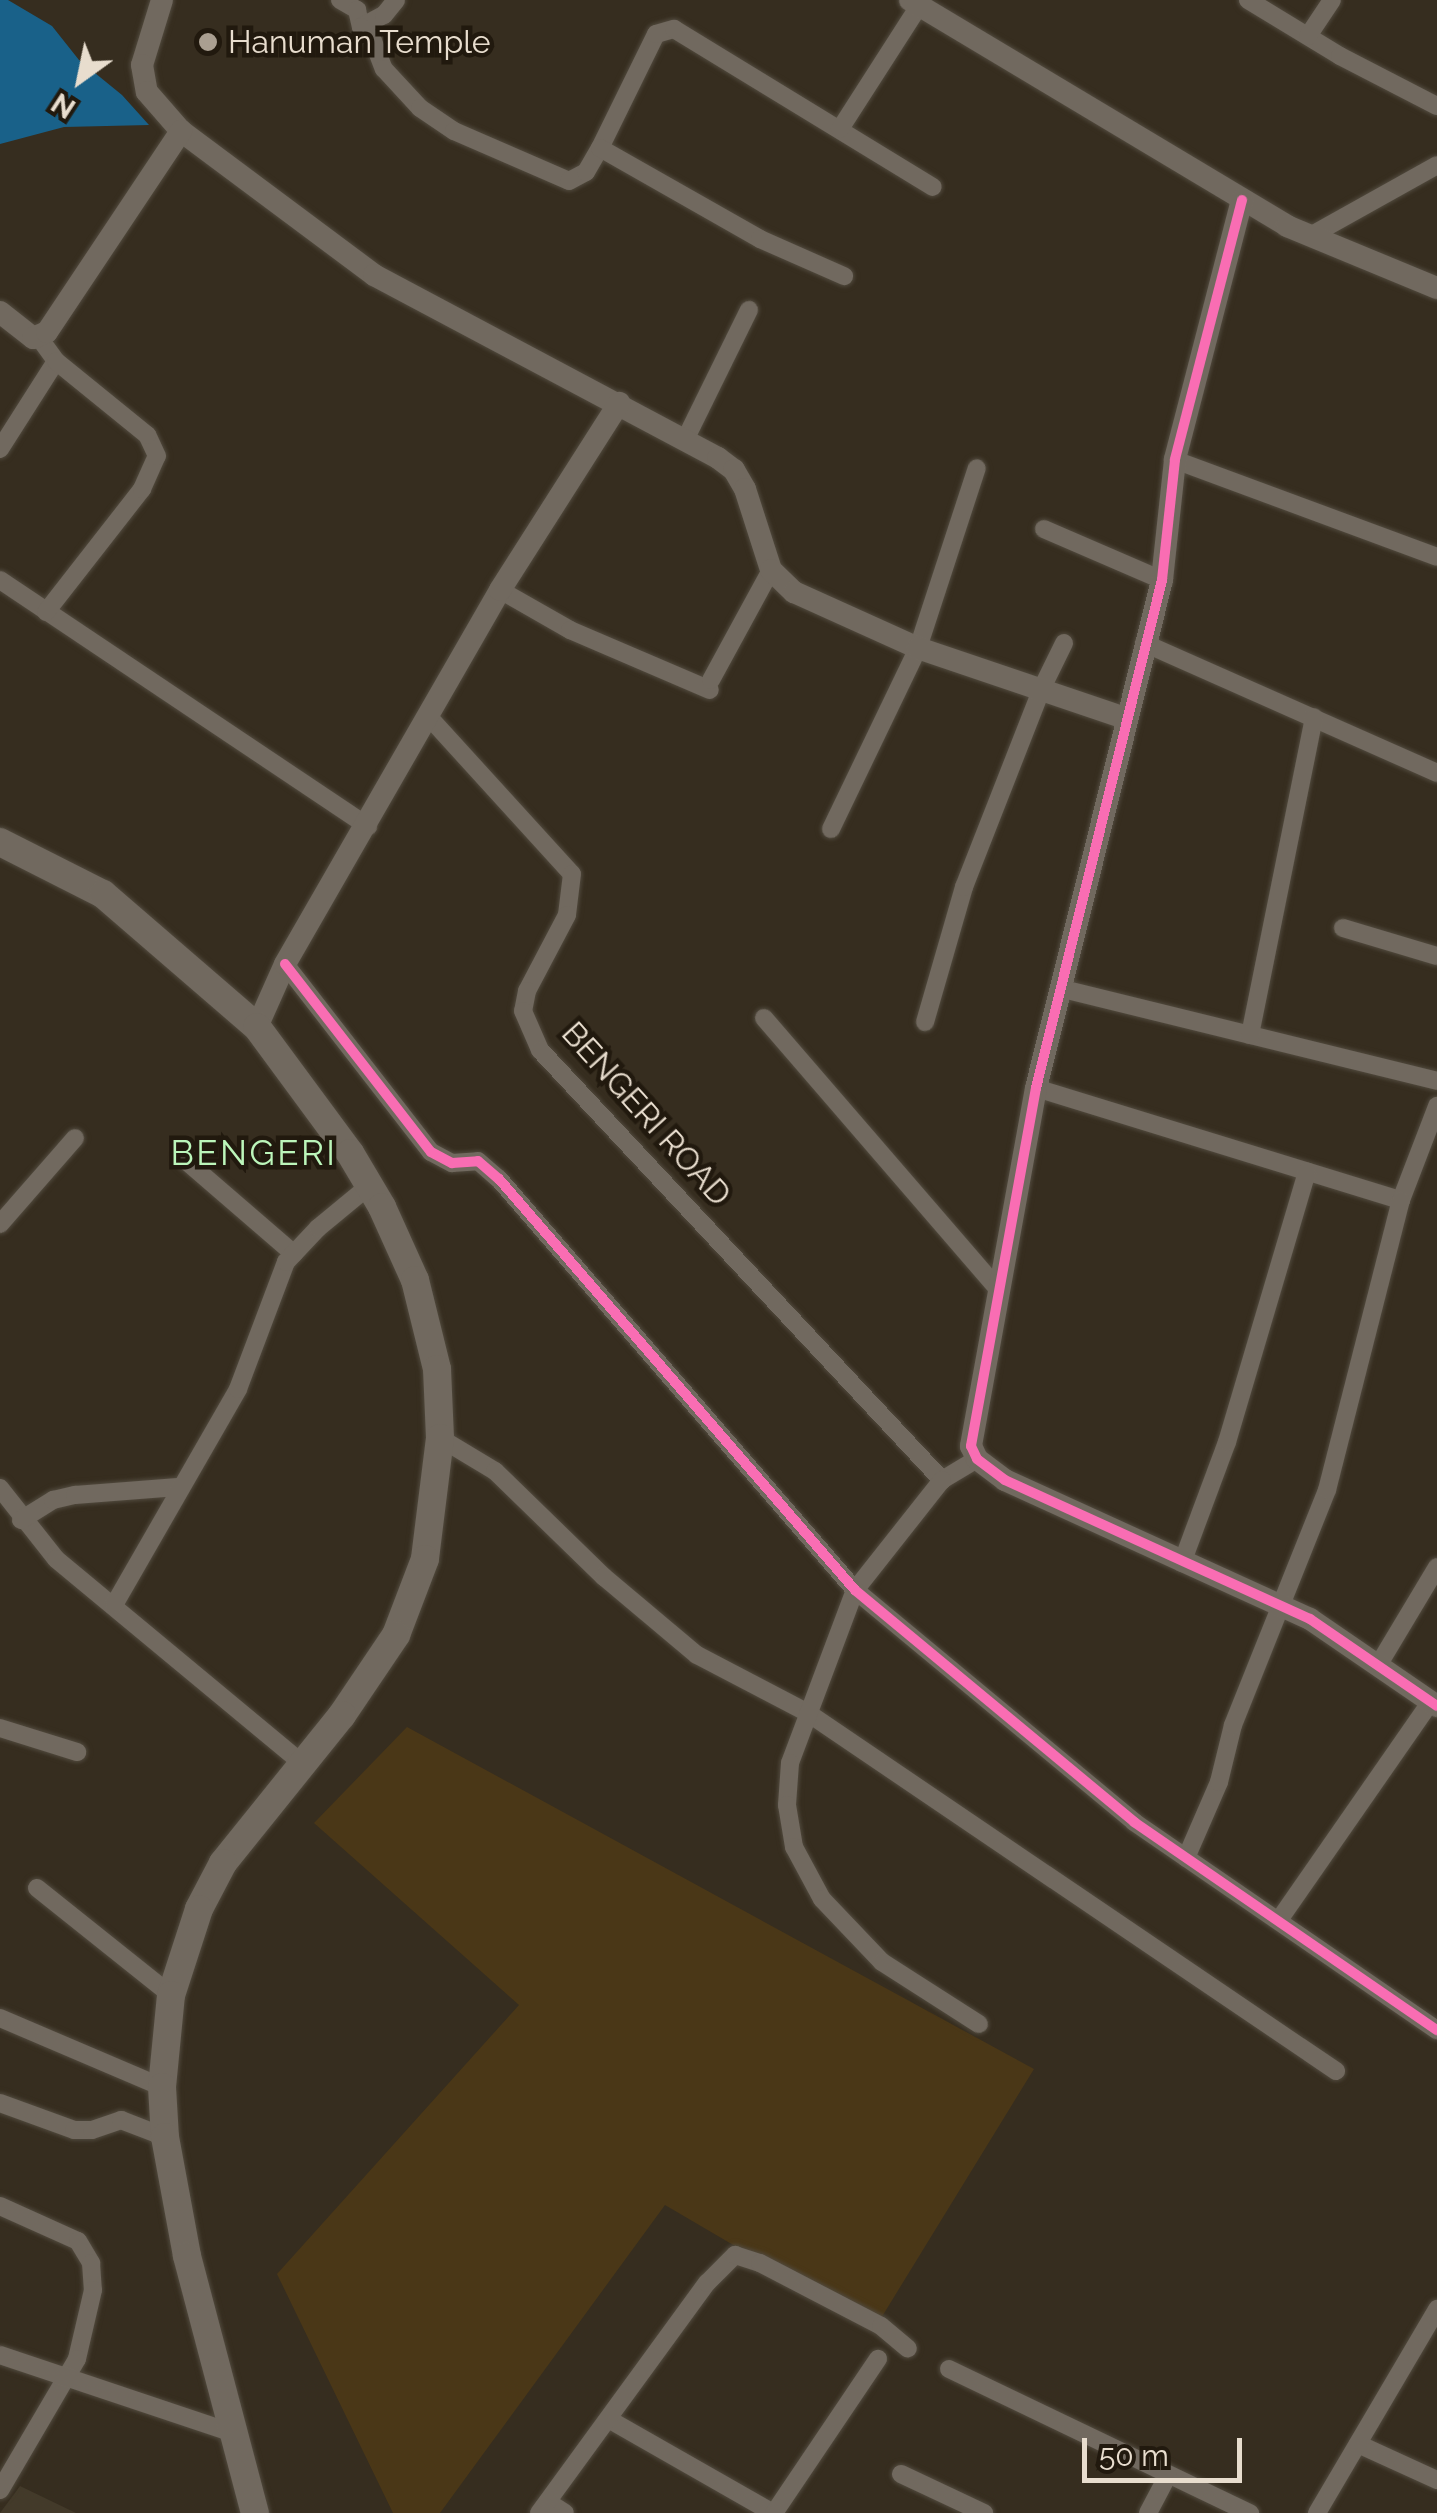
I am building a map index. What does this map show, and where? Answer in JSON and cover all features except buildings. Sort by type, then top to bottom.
[{"type":"main road","points":[[0,842],[103,894],[257,1027],[369,1186],[415,1280],[437,1369],[440,1438],[425,1560],[406,1612],[378,1667],[210,1884],[171,1995],[162,2087],[166,2137],[187,2256],[255,2513]]},
{"type":"street","points":[[162,0],[142,65],[154,105],[181,131],[374,275],[619,403],[734,470],[754,510],[771,570],[794,592],[918,648],[1124,718]]},
{"type":"street","points":[[340,0],[356,10],[361,27],[399,90],[454,130],[569,181],[586,172],[645,50],[664,29],[686,34],[933,186]]},
{"type":"street","points":[[361,27],[384,14],[396,0]]},
{"type":"street","points":[[1248,0],[1437,106]]},
{"type":"street","points":[[1308,36],[1332,0]]},
{"type":"street","points":[[840,129],[926,5],[1287,226],[1437,288]]},
{"type":"street","points":[[38,338],[48,332],[181,131]]},
{"type":"street","points":[[600,148],[760,239],[844,276]]},
{"type":"street","points":[[1312,234],[1437,165]]},
{"type":"street","points":[[1242,200],[1175,460],[1162,580],[1124,718],[1036,1088],[971,1435],[977,1460],[1005,1480],[1310,1619],[1434,1704],[1278,1920]]},
{"type":"street","points":[[684,440],[749,310]]},
{"type":"street","points":[[0,312],[25,334],[38,338],[56,361],[148,435],[156,456],[142,489],[46,612]]},
{"type":"street","points":[[0,449],[56,361]]},
{"type":"street","points":[[257,1027],[285,964],[368,826],[500,590],[619,403]]},
{"type":"street","points":[[1175,460],[1437,557]]},
{"type":"street","points":[[831,829],[918,648],[977,468]]},
{"type":"street","points":[[1044,529],[1162,580]]},
{"type":"street","points":[[500,590],[570,630],[710,685],[771,570]]},
{"type":"street","points":[[0,580],[368,826]]},
{"type":"street","points":[[1144,643],[1437,773]]},
{"type":"street","points":[[924,1022],[964,886],[1041,690],[1064,644]]},
{"type":"street","name":"BENGERI ROAD","points":[[429,717],[572,874],[567,915],[527,991],[523,1011],[528,1032],[540,1050],[942,1480]]},
{"type":"street","points":[[1250,1035],[1314,717]]},
{"type":"street","points":[[1344,928],[1437,956]]},
{"type":"street","points":[[285,964],[431,1152],[452,1162],[478,1161],[499,1179],[855,1590],[1134,1822],[1437,2030]]},
{"type":"street","points":[[1059,988],[1437,1081]]},
{"type":"street","points":[[764,1018],[1000,1291]]},
{"type":"street","points":[[1036,1088],[1400,1200]]},
{"type":"street","points":[[1186,1858],[1219,1782],[1234,1726],[1327,1490],[1400,1200],[1437,1106]]},
{"type":"street","points":[[0,1224],[75,1138]]},
{"type":"street","points":[[184,1159],[294,1254]]},
{"type":"street","points":[[1182,1562],[1227,1442],[1307,1172]]},
{"type":"street","points":[[114,1605],[178,1487],[238,1389],[272,1290],[294,1254],[369,1186]]},
{"type":"street","points":[[440,1438],[495,1471],[604,1577],[697,1655],[808,1714],[1336,2071]]},
{"type":"street","points":[[977,1460],[942,1480],[855,1590],[790,1763],[787,1806],[794,1847],[822,1899],[882,1962],[980,2024]]},
{"type":"street","points":[[21,1520],[53,1500],[75,1495],[178,1487]]},
{"type":"street","points":[[0,1488],[21,1520],[56,1559],[302,1763]]},
{"type":"street","points":[[1379,1664],[1437,1567]]},
{"type":"street","points":[[0,1728],[77,1752]]},
{"type":"street","points":[[37,1888],[171,1995]]},
{"type":"street","points":[[0,2018],[162,2087]]},
{"type":"street","points":[[0,2103],[74,2130],[92,2130],[121,2120],[166,2137]]},
{"type":"street","points":[[0,2206],[69,2235],[85,2248],[93,2290],[77,2359],[0,2490]]},
{"type":"street","points":[[565,2513],[544,2508],[708,2283],[734,2255],[760,2263],[881,2326],[908,2350]]},
{"type":"street","points":[[1317,2513],[1437,2310]]},
{"type":"street","points":[[0,2355],[233,2433]]},
{"type":"street","points":[[610,2420],[774,2513],[878,2359]]},
{"type":"street","points":[[949,2369],[1250,2513]]},
{"type":"street","points":[[1358,2444],[1437,2480]]},
{"type":"street","points":[[901,2474],[984,2513]]},
{"type":"street","points":[[1148,2513],[1168,2475]]},
{"type":"shaded area","points":[[407,1727],[1034,2069],[875,2328],[665,2205],[440,2513],[393,2513],[277,2274],[519,2005],[314,1823]]},
{"type":"shaded area","points":[[20,2486],[76,2513],[0,2513]]},
{"type":"water","points":[[0,0],[8,0],[52,26],[79,60],[122,95],[149,125],[64,127],[0,144]]},
{"type":"cycle path","points":[[1242,200],[1175,460],[1162,580],[1036,1088],[971,1446],[977,1459],[1005,1480],[1310,1619],[1437,1706]]},
{"type":"cycle path","points":[[285,964],[431,1152],[452,1163],[478,1161],[499,1179],[855,1590],[1134,1822],[1437,2030]]},
{"type":"place","name":"Hanuman Temple","points":[[208,42]]},
{"type":"district","name":"BENGERI","points":[[254,1153]]}]
